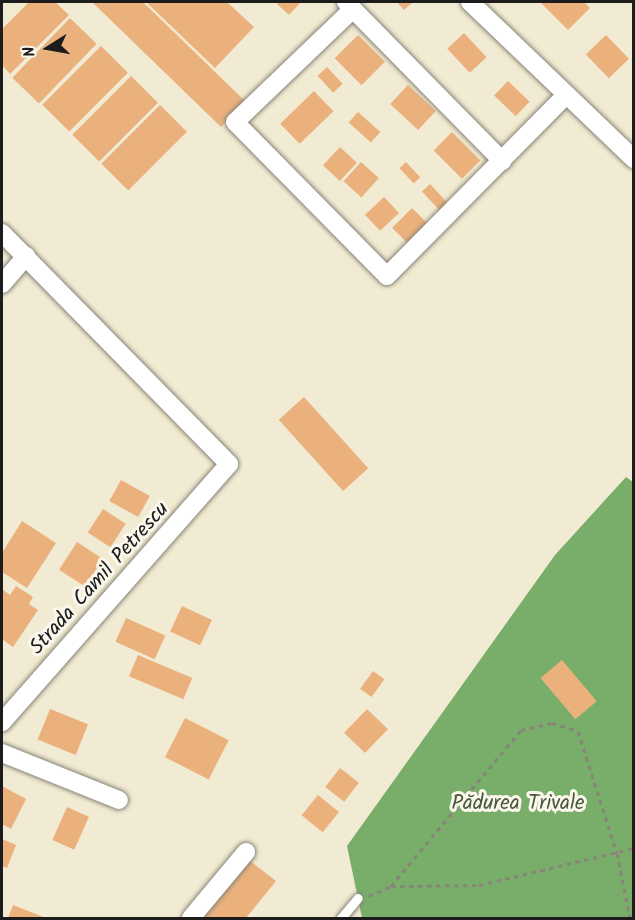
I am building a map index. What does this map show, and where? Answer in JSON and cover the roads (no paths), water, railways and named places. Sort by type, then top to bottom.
[{"type":"street","points":[[470,2],[633,159]]},
{"type":"street","points":[[502,161],[350,5],[235,122],[387,276],[502,161],[565,96]]},
{"type":"street","points":[[2,233],[26,256],[2,284]]},
{"type":"street","name":"Strada Camil Petrescu","points":[[2,722],[229,464],[26,256]]},
{"type":"street","points":[[2,753],[119,800]]},
{"type":"street","points":[[191,918],[246,852]]},
{"type":"lane","points":[[341,918],[358,898]]},
{"type":"park label","name":"Pădurea Trivale","points":[[518,804]]}]
